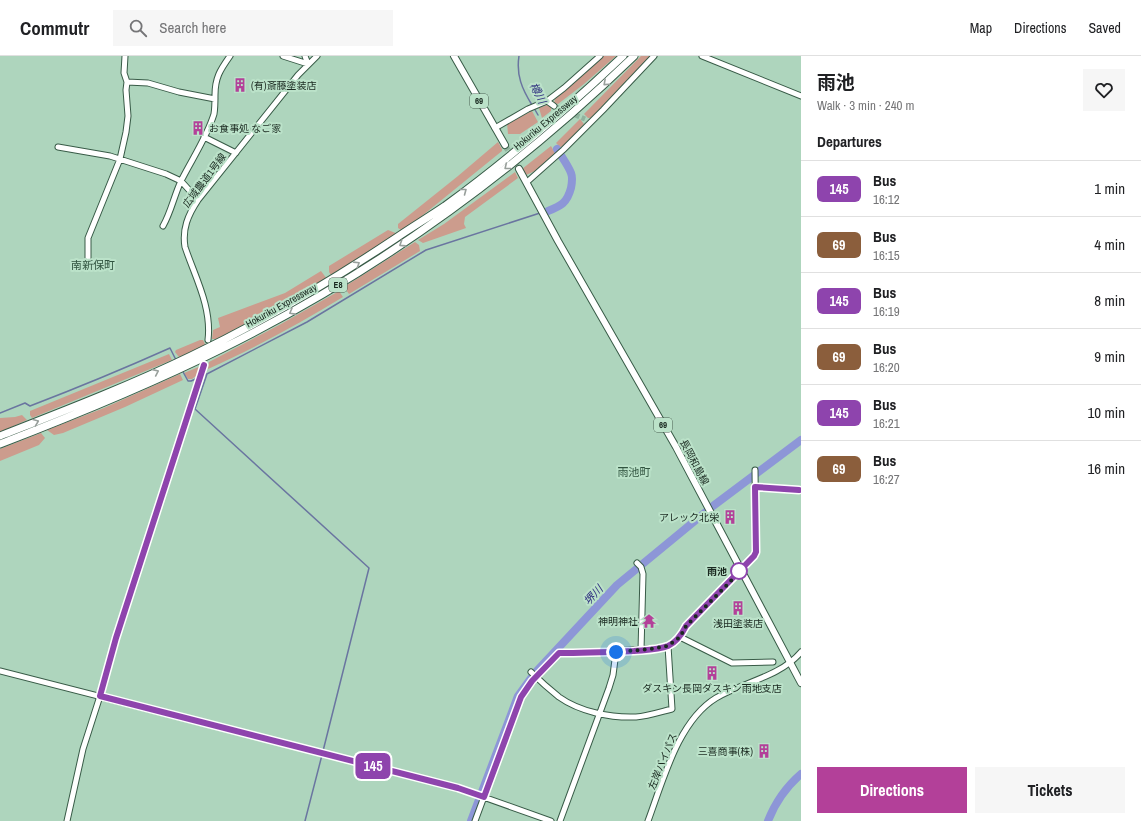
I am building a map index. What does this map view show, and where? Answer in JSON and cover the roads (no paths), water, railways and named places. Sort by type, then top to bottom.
[{"type":"highway","name":"Hokuriku Expressway","points":[[0,436],[112,391],[187,358],[266,317],[335,277],[443,207],[482,178],[563,111],[623,56]]},
{"type":"highway","name":"Hokuriku Expressway","points":[[0,444],[89,409],[167,375],[267,326],[332,288],[412,238],[491,180],[562,122],[634,56]]},
{"type":"main road","name":"69","points":[[454,56],[505,145]]},
{"type":"main road","name":"長岡和島線","points":[[520,169],[655,409],[801,683]]},
{"type":"street","points":[[88,262],[88,238],[120,158],[128,116],[126,90],[127,82],[124,73],[125,56]]},
{"type":"street","points":[[163,226],[181,182],[214,114],[215,88],[218,74],[230,56]]},
{"type":"street","points":[[283,56],[308,64]]},
{"type":"street","points":[[305,56],[308,64]]},
{"type":"street","name":"広域農道1号線","points":[[208,340],[206,305],[185,247],[184,237],[188,218],[192,208],[198,200],[308,64],[317,56]]},
{"type":"street","points":[[495,128],[547,100],[564,88],[600,56]]},
{"type":"street","points":[[527,182],[591,122],[654,56]]},
{"type":"street","points":[[702,56],[801,96]]},
{"type":"street","points":[[127,82],[148,83],[179,92],[215,99]]},
{"type":"street","points":[[547,100],[554,106]]},
{"type":"street","points":[[584,119],[591,122]]},
{"type":"street","points":[[204,137],[236,153]]},
{"type":"street","points":[[58,147],[120,158],[166,174],[181,182],[198,200]]},
{"type":"street","points":[[67,821],[85,743],[116,638],[204,365]]},
{"type":"street","points":[[476,821],[521,697],[536,677],[559,653],[616,652],[668,646],[680,637],[686,626],[754,556],[756,552],[755,470]]},
{"type":"street","points":[[755,487],[799,490]]},
{"type":"street","points":[[637,563],[641,567],[644,574],[641,650]]},
{"type":"street","points":[[680,637],[732,663],[773,662]]},
{"type":"street","points":[[531,672],[560,697],[569,702],[601,714],[636,717],[672,709],[668,646]]},
{"type":"street","points":[[560,821],[601,714],[613,675],[616,652]]},
{"type":"street","name":"左岸バイパス","points":[[648,821],[677,746],[687,726],[698,712],[716,698],[760,679],[790,663],[801,652]]},
{"type":"street","points":[[0,671],[458,788],[551,821]]},
{"type":"waterway","name":"樽川","points":[[519,56],[519,76],[525,93],[532,105]]},
{"type":"waterway","name":"樽川","points":[[534,108],[538,115]]},
{"type":"waterway","name":"樽川","points":[[548,211],[565,201],[568,197],[572,184],[571,173],[557,149]]},
{"type":"waterway","points":[[203,376],[307,322],[426,250],[540,213]]},
{"type":"waterway","points":[[0,413],[25,403],[30,406],[170,348],[176,360]]},
{"type":"waterway","points":[[182,370],[188,381],[198,378]]},
{"type":"waterway","points":[[207,374],[195,409],[369,568],[323,751]]},
{"type":"waterway","name":"堺川","points":[[471,821],[518,696],[534,674],[617,585],[713,506],[801,440]]},
{"type":"waterway","points":[[305,821],[322,755]]},
{"type":"waterway","points":[[768,821],[774,808],[790,784],[801,774]]},
{"type":"tunnel","points":[[554,106],[585,119]]},
{"type":"tunnel","points":[[505,145],[519,169]]},
{"type":"place","name":"(有)斎藤塗装店","points":[[240,85]]},
{"type":"place","name":"お食事処 なご家","points":[[198,128]]},
{"type":"place","name":"アレック北栄","points":[[730,517]]},
{"type":"place","name":"雨池","points":[[739,571]]},
{"type":"place","name":"浅田塗装店","points":[[738,608]]},
{"type":"place","name":"神明神社","points":[[649,621]]},
{"type":"place","name":"ダスキン長岡ダスキン雨地支店","points":[[712,673]]},
{"type":"place","name":"三喜商事(株)","points":[[764,751]]},
{"type":"district","name":"南新保町","points":[[93,265]]},
{"type":"district","name":"雨池町","points":[[634,472]]}]
